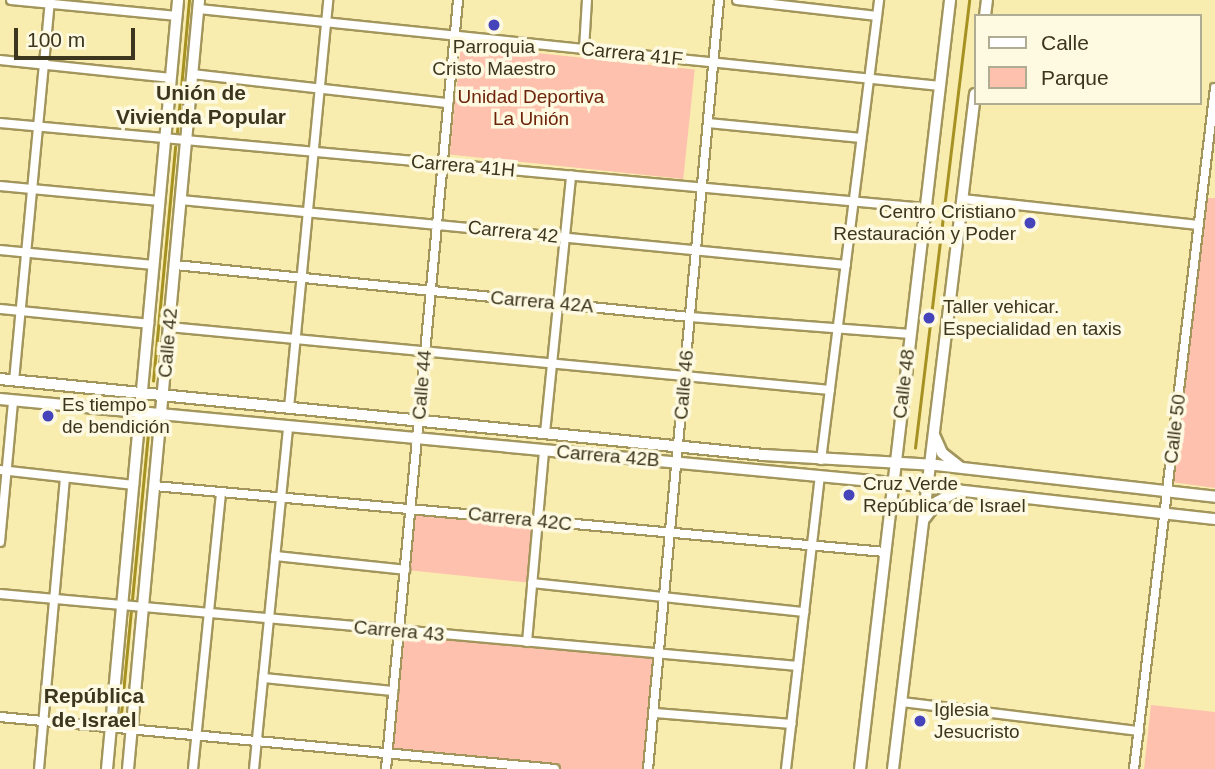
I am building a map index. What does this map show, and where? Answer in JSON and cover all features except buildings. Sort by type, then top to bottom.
[{"type":"street","points":[[11,0],[177,16]]},
{"type":"street","name":"Calle 42","points":[[107,769],[178,0]]},
{"type":"street","points":[[289,408],[328,0]]},
{"type":"street","name":"Calle 44","points":[[386,769],[458,0]]},
{"type":"street","points":[[584,49],[587,0]]},
{"type":"street","name":"Calle 46","points":[[648,769],[719,0]]},
{"type":"street","points":[[737,0],[877,16]]},
{"type":"street","points":[[821,460],[879,0]]},
{"type":"street","name":"Calle 48","points":[[860,769],[950,0]]},
{"type":"street","points":[[14,381],[50,2]]},
{"type":"street","name":"Calle 42","points":[[128,769],[199,5]]},
{"type":"street","name":"Carrera 41F","points":[[199,5],[326,24],[940,86]]},
{"type":"street","points":[[0,60],[171,78]]},
{"type":"street","points":[[192,74],[448,103]]},
{"type":"street","name":"Calle 50","points":[[1135,769],[1215,88]]},
{"type":"street","name":"Calle 48","points":[[893,769],[974,102]]},
{"type":"street","name":"Carrera 41H","points":[[0,123],[925,208]]},
{"type":"street","points":[[708,123],[861,138]]},
{"type":"street","points":[[545,433],[571,176]]},
{"type":"street","points":[[0,186],[159,201]]},
{"type":"street","points":[[962,199],[1199,225]]},
{"type":"street","name":"Carrera 42","points":[[181,200],[846,265]]},
{"type":"street","points":[[0,250],[153,265]]},
{"type":"street","name":"Carrera 42A","points":[[175,265],[690,317],[910,334]]},
{"type":"street","points":[[0,309],[149,324]]},
{"type":"street","points":[[169,327],[830,390]]},
{"type":"street","name":"Carrera 42B","points":[[0,379],[821,460],[930,464],[1215,497]]},
{"type":"street","name":"Carrera 42B","points":[[0,399],[928,486],[1215,519]]},
{"type":"street","points":[[0,542],[3,470],[13,401]]},
{"type":"street","points":[[254,769],[288,426]]},
{"type":"street","points":[[933,429],[942,453],[962,468]]},
{"type":"street","points":[[527,642],[544,450]]},
{"type":"street","points":[[3,470],[134,485]]},
{"type":"street","points":[[786,769],[820,476]]},
{"type":"street","points":[[39,769],[57,599],[65,478]]},
{"type":"street","name":"Carrera 42C","points":[[154,486],[411,508],[671,536],[885,552]]},
{"type":"street","points":[[923,523],[937,502],[959,491]]},
{"type":"street","points":[[193,769],[220,492]]},
{"type":"street","points":[[275,555],[405,570]]},
{"type":"street","points":[[532,583],[665,595],[804,612]]},
{"type":"street","name":"Carrera 43","points":[[0,594],[798,666]]},
{"type":"street","points":[[263,678],[393,691]]},
{"type":"street","points":[[902,702],[1139,731]]},
{"type":"street","points":[[655,713],[792,724]]},
{"type":"street","points":[[0,717],[555,769]]},
{"type":"green space","name":"Unidad Deportiva La Unión","points":[[461,45],[695,70],[683,179],[450,154]]},
{"type":"green space","points":[[1204,198],[1215,198],[1215,488],[1171,482]]},
{"type":"green space","points":[[411,508],[538,521],[532,583],[405,570]]},
{"type":"green space","points":[[399,632],[660,653],[648,769],[555,769],[387,754]]},
{"type":"green space","points":[[1151,705],[1215,712],[1215,769],[1144,769]]},
{"type":"waterway","points":[[177,132],[189,0]]},
{"type":"waterway","points":[[915,448],[969,0]]},
{"type":"waterway","points":[[153,381],[175,147]]},
{"type":"waterway","points":[[121,714],[149,425]]},
{"type":"place","name":"Parroquia Cristo Maestro","points":[[494,25]]},
{"type":"place","name":"Centro Cristiano Restauración y Poder","points":[[1030,223]]},
{"type":"place","name":"Taller vehicar. Especialidad en taxis","points":[[929,318]]},
{"type":"place","name":"Es tiempo de bendición","points":[[48,416]]},
{"type":"place","name":"Cruz Verde República de Israel","points":[[849,495]]},
{"type":"place","name":"Iglesia Jesucristo","points":[[920,721]]},
{"type":"district","name":"Unión de Vivienda Popular","points":[[201,105]]},
{"type":"district","name":"República de Israel","points":[[94,708]]}]
